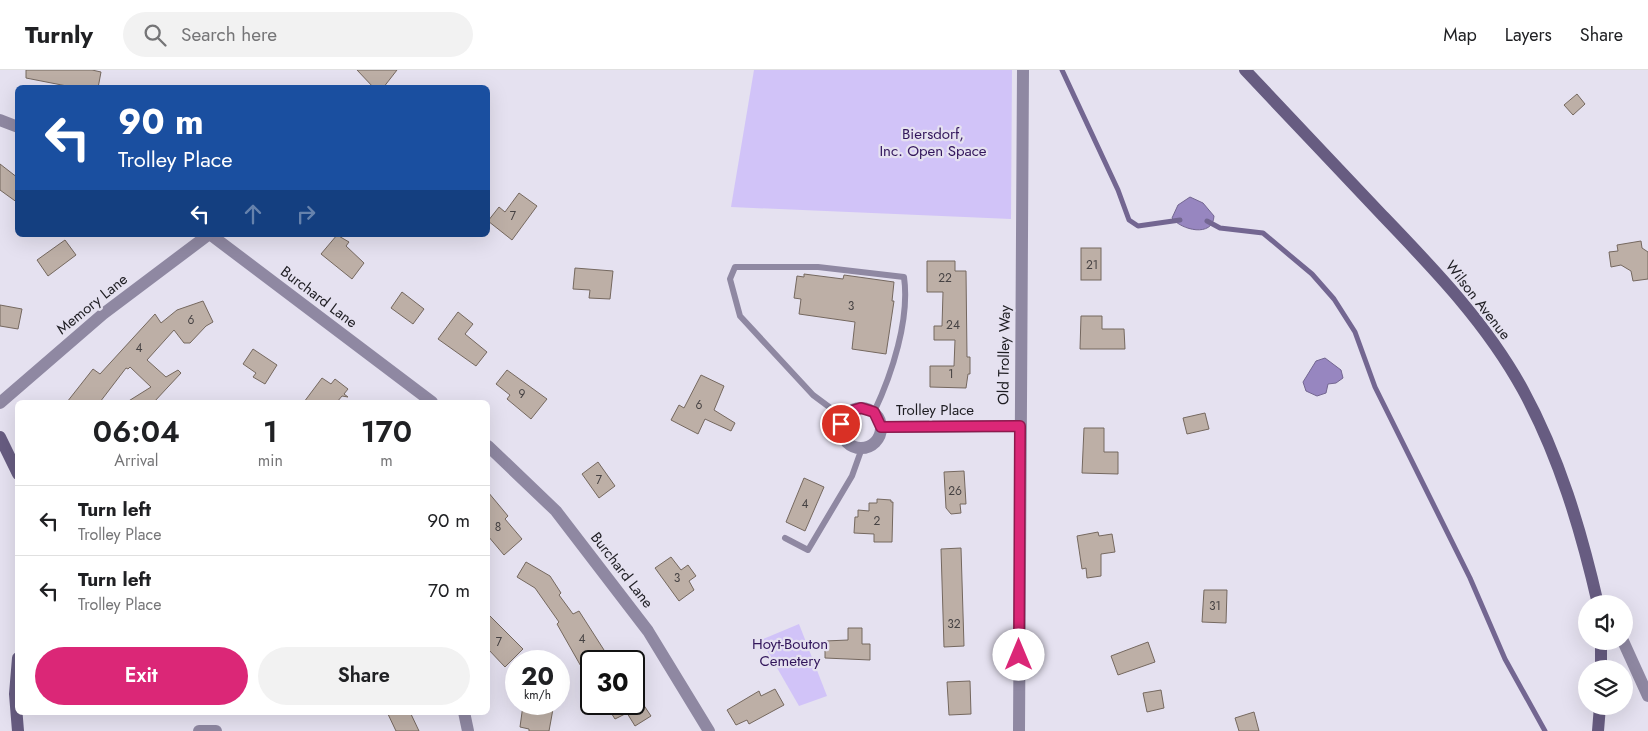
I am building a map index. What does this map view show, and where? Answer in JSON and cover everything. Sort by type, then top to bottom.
[{"type":"main road","name":"Wilson Avenue","points":[[1244,70],[1433,268],[1481,326],[1504,359],[1522,390],[1557,464],[1582,540],[1596,595]]},
{"type":"main road","points":[[0,437],[15,468]]},
{"type":"main road","points":[[17,715],[18,731]]},
{"type":"main road","points":[[1598,731],[1599,715]]},
{"type":"street","name":"Old Trolley Way","points":[[1019,731],[1023,70]]},
{"type":"street","points":[[0,120],[15,126]]},
{"type":"street","name":"Memory Lane","points":[[0,403],[103,314],[206,237]]},
{"type":"street","name":"Burchard Lane","points":[[212,237],[429,400]]},
{"type":"street","name":"Trolley Place","points":[[844,418],[854,409],[861,408],[874,412],[881,427],[878,438],[862,448]]},
{"type":"street","points":[[844,418],[841,424],[843,436],[849,444],[862,448]]},
{"type":"street","name":"Trolley Place","points":[[881,427],[1020,426]]},
{"type":"street","name":"Burchard Lane","points":[[490,448],[556,511],[648,631],[709,731]]},
{"type":"street","points":[[1627,650],[1648,696]]},
{"type":"street","points":[[465,715],[468,731]]},
{"type":"street","points":[[199,731],[216,731]]},
{"type":"lane","points":[[844,418],[813,395],[740,316],[730,279],[735,267],[818,267],[904,277],[907,297],[903,324],[884,390],[874,412]]},
{"type":"lane","points":[[785,538],[808,550],[852,476],[862,448]]},
{"type":"green space","name":"Biersdorf, Inc. Open Space","points":[[754,70],[1012,70],[1011,219],[731,207]]},
{"type":"green space","name":"Hoyt-Bouton Cemetery","points":[[799,624],[827,696],[799,706],[761,640]]},
{"type":"shaded area","points":[[1190,197],[1203,203],[1214,216],[1212,223],[1208,227],[1196,230],[1182,226],[1172,218],[1178,205]]},
{"type":"shaded area","points":[[1325,358],[1341,370],[1343,378],[1336,383],[1328,384],[1326,393],[1317,396],[1306,391],[1303,382],[1316,361]]},
{"type":"building","points":[[26,70],[92,70],[101,72],[99,85],[62,85],[26,78]]},
{"type":"building","points":[[357,70],[397,70],[385,85],[371,85]]},
{"type":"building","points":[[1577,94],[1585,104],[1573,115],[1564,105]]},
{"type":"building","points":[[0,164],[15,176],[15,201],[0,190]]},
{"type":"building","points":[[519,193],[537,206],[512,240],[490,223],[490,218],[499,207],[505,212]]},
{"type":"building","points":[[335,237],[340,237],[349,242],[346,246],[364,263],[352,279],[321,254]]},
{"type":"building","points":[[65,240],[76,255],[48,276],[37,260]]},
{"type":"building","points":[[1641,241],[1642,248],[1648,252],[1648,279],[1633,281],[1631,271],[1621,265],[1611,267],[1609,252],[1618,251],[1617,245]]},
{"type":"building","points":[[1081,248],[1101,248],[1101,280],[1081,280]]},
{"type":"building","points":[[927,261],[955,261],[955,271],[966,271],[967,357],[970,357],[970,374],[968,374],[966,388],[930,387],[930,366],[954,366],[955,340],[934,340],[934,326],[942,326],[943,292],[927,292]]},
{"type":"building","points":[[575,268],[613,271],[610,299],[589,298],[590,290],[573,289]]},
{"type":"building","points":[[804,274],[843,279],[844,275],[894,282],[892,301],[894,301],[886,354],[852,349],[855,322],[799,314],[801,299],[794,298],[797,276],[804,277]]},
{"type":"building","points":[[402,292],[424,309],[413,324],[391,308]]},
{"type":"building","points":[[203,301],[213,322],[206,326],[190,343],[184,343],[174,330],[147,360],[166,377],[178,370],[181,373],[156,400],[130,400],[151,387],[130,367],[126,368],[102,400],[69,400],[93,369],[100,374],[155,314],[161,323],[177,310]]},
{"type":"building","points":[[0,305],[22,309],[18,329],[0,326]]},
{"type":"building","points":[[458,312],[473,324],[465,334],[487,352],[476,366],[438,339]]},
{"type":"building","points":[[1081,316],[1102,316],[1102,329],[1124,329],[1125,349],[1080,349]]},
{"type":"building","points":[[253,349],[277,365],[265,384],[253,377],[256,373],[243,364]]},
{"type":"building","points":[[507,370],[547,399],[531,419],[507,399],[510,395],[496,384]]},
{"type":"building","points":[[701,375],[724,386],[714,410],[735,423],[731,431],[705,419],[698,434],[671,420],[679,405],[684,408]]},
{"type":"building","points":[[322,378],[331,384],[335,379],[348,389],[344,394],[348,397],[342,396],[339,400],[306,400]]},
{"type":"building","points":[[1205,413],[1209,429],[1187,434],[1183,418]]},
{"type":"building","points":[[1084,428],[1104,428],[1104,452],[1118,452],[1118,474],[1082,473]]},
{"type":"building","points":[[598,462],[615,486],[599,498],[582,474]]},
{"type":"building","points":[[964,471],[966,504],[960,504],[961,513],[951,514],[946,508],[944,472]]},
{"type":"building","points":[[804,478],[824,487],[805,531],[786,522]]},
{"type":"building","points":[[490,494],[508,516],[505,519],[522,539],[504,555],[490,538]]},
{"type":"building","points":[[877,499],[891,500],[893,502],[892,542],[874,542],[874,534],[854,533],[855,517],[858,517],[858,510],[869,511],[869,503],[877,503]]},
{"type":"building","points":[[1098,532],[1099,536],[1112,534],[1115,552],[1101,554],[1101,576],[1087,578],[1086,568],[1082,569],[1077,536]]},
{"type":"building","points":[[961,548],[964,646],[944,647],[941,549]]},
{"type":"building","points":[[671,557],[681,570],[688,565],[696,576],[689,581],[694,590],[679,601],[655,568]]},
{"type":"building","points":[[526,562],[550,576],[561,593],[559,595],[573,614],[579,611],[604,650],[580,650],[580,665],[557,624],[559,622],[535,588],[517,577]]},
{"type":"building","points":[[1204,590],[1227,590],[1226,623],[1202,622]]},
{"type":"building","points":[[490,616],[523,649],[505,650],[505,667],[490,651]]},
{"type":"building","points":[[848,628],[862,628],[862,644],[870,644],[870,660],[825,658],[825,641],[848,640]]},
{"type":"building","points":[[1148,642],[1155,662],[1118,675],[1111,656]]},
{"type":"building","points":[[970,681],[971,714],[949,715],[947,682]]},
{"type":"building","points":[[775,689],[784,705],[749,724],[747,720],[736,725],[727,710],[759,691],[761,696]]},
{"type":"building","points":[[1161,690],[1164,708],[1147,712],[1143,693]]},
{"type":"building","points":[[645,707],[651,716],[635,726],[628,715],[645,715]]},
{"type":"building","points":[[1254,712],[1259,731],[1239,731],[1235,718]]},
{"type":"building","points":[[388,715],[411,715],[419,731],[396,731]]},
{"type":"building","points":[[522,715],[552,715],[549,731],[529,731],[529,729],[520,727]]},
{"type":"building","points":[[612,715],[623,715],[615,719]]},
{"type":"waterway","points":[[1062,70],[1118,190],[1129,220],[1138,226],[1180,220]]},
{"type":"waterway","points":[[1207,221],[1220,228],[1263,233],[1312,274],[1334,299],[1355,332],[1375,387],[1470,578],[1505,659],[1545,731]]},
{"type":"route","points":[[841,424],[848,412],[861,408],[874,412],[879,419],[881,427],[1020,426],[1019,655]]}]
